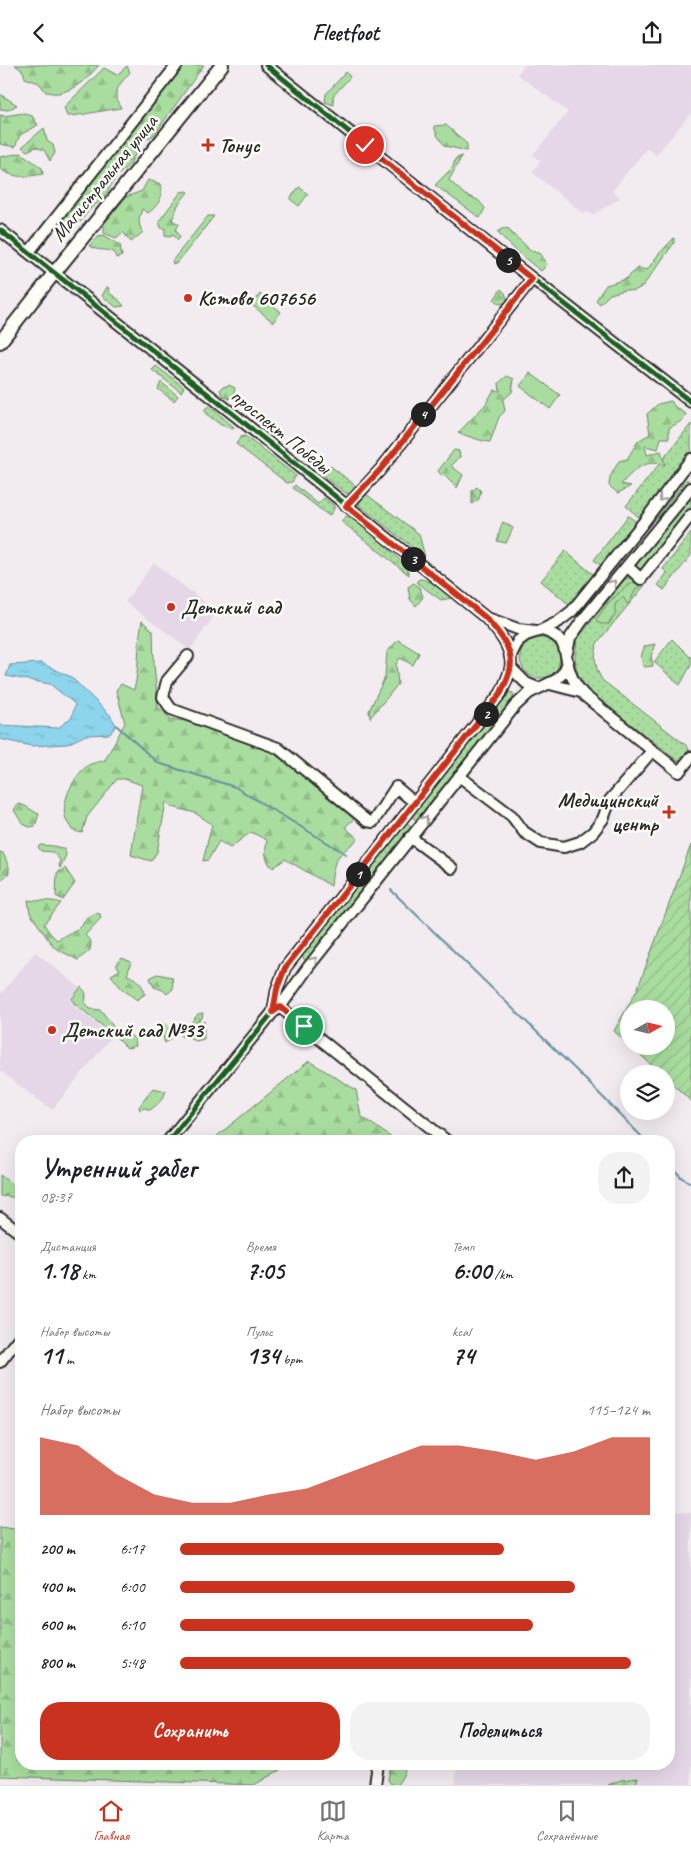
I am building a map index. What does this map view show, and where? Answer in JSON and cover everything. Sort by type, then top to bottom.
[{"type":"main road","name":"Магистральная улица","points":[[0,342],[222,65]]},
{"type":"street","name":"Магистральная улица","points":[[29,252],[177,65]]},
{"type":"street","points":[[266,65],[532,279],[691,401]]},
{"type":"street","name":"проспект Победы","points":[[0,230],[55,271],[485,617]]},
{"type":"street","points":[[346,506],[380,470],[532,279]]},
{"type":"street","points":[[510,657],[518,641],[526,635],[558,623],[572,611],[643,523],[691,459]]},
{"type":"street","points":[[173,1135],[276,1009],[515,705],[538,687],[550,684],[564,672],[570,638],[691,488]]},
{"type":"street","points":[[627,566],[641,579],[691,515]]},
{"type":"street","points":[[572,611],[582,621]]},
{"type":"street","points":[[485,617],[510,626],[539,631],[557,637],[563,645],[569,671],[581,692],[680,772],[691,757]]},
{"type":"street","points":[[276,1009],[277,989],[285,968],[501,693],[511,668],[510,657],[499,632],[485,617]]},
{"type":"street","points":[[188,656],[167,681],[162,697],[171,709],[278,748],[367,821],[373,822],[396,787],[415,803]]},
{"type":"street","points":[[511,668],[526,683],[538,687]]},
{"type":"street","points":[[550,684],[581,692]]},
{"type":"street","points":[[459,776],[512,816],[524,832],[541,843],[564,847],[580,842],[593,832],[603,819],[610,800],[652,751]]},
{"type":"street","points":[[410,837],[452,868]]},
{"type":"street","points":[[285,968],[290,975],[300,978]]},
{"type":"street","points":[[276,1009],[439,1135]]},
{"type":"street","points":[[0,1217],[15,1229]]},
{"type":"street","points":[[0,1362],[15,1343]]},
{"type":"street","points":[[374,1785],[377,1770]]},
{"type":"shaded area","points":[[525,65],[691,65],[691,113],[656,155],[647,148],[612,191],[620,198],[593,215],[587,211],[584,214],[532,172],[541,161],[533,155],[568,112],[517,74]]},
{"type":"shaded area","name":"Детский сад","points":[[154,563],[217,612],[190,650],[125,602]]},
{"type":"shaded area","name":"Детский сад №33","points":[[35,952],[85,992],[76,1007],[112,1036],[52,1110],[0,1071],[0,995]]},
{"type":"shaded area","points":[[675,1512],[691,1513],[691,1785],[455,1785],[456,1770],[675,1770]]},
{"type":"green space","points":[[15,65],[99,65],[86,79],[75,86],[64,92],[55,93],[46,92],[39,83],[25,78],[23,71]]},
{"type":"green space","points":[[181,65],[204,65],[154,135],[139,143],[130,164],[116,177],[104,198],[91,208],[80,222],[63,233],[56,223]]},
{"type":"green space","points":[[127,66],[130,72],[120,85],[117,93],[121,108],[67,116],[64,107],[104,68],[117,75]]},
{"type":"green space","points":[[346,72],[350,77],[333,96],[334,105],[325,102],[326,94]]},
{"type":"green space","points":[[0,94],[17,105],[8,110],[0,109]]},
{"type":"green space","points":[[24,113],[32,116],[38,125],[20,135],[15,147],[0,144],[0,115]]},
{"type":"green space","points":[[446,125],[467,144],[467,151],[445,146],[437,135],[434,126]]},
{"type":"green space","points":[[44,128],[47,141],[53,145],[55,153],[50,161],[44,150],[36,147],[27,151],[22,147]]},
{"type":"green space","points":[[21,153],[42,168],[43,174],[21,176],[0,169],[0,157]]},
{"type":"green space","points":[[462,156],[449,180],[465,195],[478,200],[485,208],[480,218],[435,185],[453,167],[455,159]]},
{"type":"green space","points":[[148,180],[161,184],[162,193],[152,210],[148,213],[142,209],[139,221],[143,232],[131,242],[123,232],[116,238],[104,233],[104,224],[126,197],[142,191]]},
{"type":"green space","points":[[299,187],[308,194],[299,206],[290,199]]},
{"type":"green space","points":[[181,192],[188,192],[178,205],[172,220],[179,224],[176,230],[180,236],[178,240],[173,234],[170,236],[165,235],[165,228],[161,228],[159,221]]},
{"type":"green space","points":[[208,216],[214,216],[177,263],[173,264],[172,261]]},
{"type":"green space","points":[[504,228],[509,229],[529,250],[541,254],[547,265],[541,271],[498,232]]},
{"type":"green space","points":[[104,235],[120,245],[122,256],[116,258],[114,252],[89,246],[98,236]]},
{"type":"green space","points":[[674,238],[674,243],[643,286],[634,291],[625,290],[610,294],[600,304],[596,300],[606,285],[626,279],[638,268],[647,270]]},
{"type":"green space","points":[[107,287],[109,288],[108,292],[124,306],[116,307],[102,296]]},
{"type":"green space","points":[[501,289],[505,293],[508,302],[500,304],[494,300]]},
{"type":"green space","points":[[260,294],[281,312],[273,322],[252,305]]},
{"type":"green space","points":[[156,366],[184,387],[181,392],[152,370]]},
{"type":"green space","points":[[530,373],[560,395],[550,409],[520,386]]},
{"type":"green space","points":[[507,376],[514,379],[512,392],[503,400],[505,411],[499,417],[490,442],[458,433],[485,405],[494,390],[500,391],[499,383]]},
{"type":"green space","points":[[161,382],[178,396],[174,401],[158,389]]},
{"type":"green space","points":[[229,385],[235,388],[234,394],[230,399],[223,396],[220,390]]},
{"type":"green space","points":[[671,401],[675,407],[686,414],[683,420],[669,428],[669,438],[661,438],[658,449],[645,446],[647,455],[661,451],[665,465],[657,463],[645,464],[621,484],[631,486],[618,493],[609,486],[610,477],[619,461],[627,459],[638,441],[650,434],[647,414],[658,404]]},
{"type":"green space","points":[[209,406],[234,427],[233,429],[221,425],[205,413],[205,409]]},
{"type":"green space","points":[[691,424],[691,456],[641,519],[626,506]]},
{"type":"green space","points":[[245,436],[296,476],[292,482],[287,483],[236,444],[241,437]]},
{"type":"green space","points":[[454,450],[459,451],[460,457],[451,466],[463,475],[457,488],[438,471]]},
{"type":"green space","points":[[329,465],[360,489],[353,494],[347,494],[322,475]]},
{"type":"green space","points":[[687,479],[690,483],[658,521],[654,520]]},
{"type":"green space","points":[[295,485],[318,504],[324,498],[334,506],[329,516],[293,488]]},
{"type":"green space","points":[[477,487],[481,491],[479,499],[472,504],[472,491]]},
{"type":"green space","points":[[366,494],[419,534],[425,557],[359,505],[359,502]]},
{"type":"green space","points":[[691,496],[691,512],[641,574],[636,565]]},
{"type":"green space","points":[[346,516],[392,552],[407,569],[409,575],[341,521]]},
{"type":"green space","points":[[628,516],[638,523],[603,567],[594,560]]},
{"type":"green space","points":[[503,522],[513,528],[506,543],[497,541]]},
{"type":"green space","points":[[691,533],[691,555],[664,590],[658,585],[667,573],[663,569]]},
{"type":"green space","points":[[565,551],[595,576],[571,606],[541,581]]},
{"type":"green space","points":[[628,578],[638,579],[645,585],[597,643],[595,658],[597,670],[602,680],[687,746],[690,752],[683,761],[678,761],[586,689],[577,677],[575,657],[577,640],[624,580]]},
{"type":"green space","points":[[419,579],[433,583],[452,598],[441,600],[416,582]]},
{"type":"green space","points":[[640,581],[643,585],[636,589],[628,605],[623,597],[615,604],[615,615],[609,624],[600,624],[596,620],[608,603],[628,585]]},
{"type":"green space","points":[[414,583],[420,588],[423,597],[416,606],[410,599],[408,587]]},
{"type":"green space","points":[[142,621],[153,631],[158,707],[171,719],[187,721],[274,749],[355,818],[345,827],[358,839],[337,858],[333,869],[331,886],[285,859],[273,868],[266,856],[267,840],[251,832],[230,848],[219,841],[208,860],[203,861],[212,824],[195,813],[173,807],[166,802],[157,852],[151,861],[131,855],[142,785],[125,779],[117,779],[87,817],[82,833],[72,830],[64,810],[70,789],[82,770],[91,764],[105,760],[125,723],[116,690],[121,684],[134,690]]},
{"type":"green space","points":[[544,638],[551,641],[557,647],[560,658],[559,666],[551,675],[544,678],[536,678],[529,675],[521,666],[520,654],[523,647],[532,639]]},
{"type":"green space","points":[[672,639],[691,658],[691,665],[680,685],[654,662]]},
{"type":"green space","points":[[398,640],[419,653],[413,665],[400,658],[396,664],[398,684],[370,718],[369,711],[385,677],[387,652]]},
{"type":"green space","points":[[655,644],[651,656],[653,666],[644,667],[641,657],[645,646]]},
{"type":"green space","points":[[509,692],[513,693],[514,698],[416,820],[411,816]]},
{"type":"green space","points":[[18,804],[39,814],[35,826],[29,827],[22,823],[14,810]]},
{"type":"green space","points":[[406,822],[412,827],[306,961],[301,956]]},
{"type":"green space","points":[[40,845],[65,849],[66,855],[60,868],[60,860],[53,852],[41,851],[38,847]]},
{"type":"green space","points":[[691,845],[691,1101],[675,1086],[675,1065],[651,1065],[641,1055],[675,1055],[675,1000],[631,1000],[637,990]]},
{"type":"green space","points":[[0,852],[3,853],[9,867],[9,873],[0,881]]},
{"type":"green space","points":[[65,868],[75,883],[63,900],[56,896],[57,873]]},
{"type":"green space","points":[[28,900],[61,903],[44,924],[57,940],[82,926],[86,918],[96,913],[100,914],[101,918],[85,935],[91,942],[90,950],[78,960],[55,948],[30,913]]},
{"type":"green space","points":[[122,958],[131,962],[127,975],[139,982],[143,987],[145,994],[137,1000],[121,988],[111,975],[120,970],[116,965]]},
{"type":"green space","points":[[157,974],[172,977],[173,989],[167,994],[163,990],[154,987],[150,978]]},
{"type":"green space","points":[[81,987],[86,993],[85,1002],[90,1009],[101,1010],[114,1028],[110,1032],[74,1003],[72,999]]},
{"type":"green space","points":[[203,1013],[202,1018],[184,1037],[181,1036],[198,1014]]},
{"type":"green space","points":[[620,1020],[620,1037],[614,1031]]},
{"type":"green space","points":[[204,1021],[204,1039],[196,1041],[190,1038]]},
{"type":"green space","points":[[161,1023],[169,1028],[170,1033],[171,1039],[165,1043],[156,1025]]},
{"type":"green space","points":[[122,1030],[135,1039],[136,1046],[127,1048],[117,1038]]},
{"type":"green space","points":[[309,1061],[356,1090],[361,1116],[388,1135],[218,1135]]},
{"type":"green space","points":[[153,1088],[166,1091],[158,1104],[150,1110],[145,1108],[140,1110],[139,1107]]},
{"type":"green space","points":[[0,1175],[15,1186],[15,1199],[0,1196]]},
{"type":"green space","points":[[0,1527],[15,1529],[15,1770],[280,1770],[254,1785],[0,1776]]},
{"type":"green space","points":[[390,1770],[404,1770],[405,1772],[397,1785],[392,1785],[388,1780]]},
{"type":"green space","points":[[638,1778],[636,1783],[632,1785],[608,1785],[621,1780]]},
{"type":"water","points":[[41,663],[71,677],[110,715],[116,725],[110,734],[86,735],[67,744],[31,746],[0,739],[0,725],[58,728],[72,717],[75,704],[50,684],[6,676],[10,665]]},
{"type":"waterway","points":[[116,725],[158,763],[235,787],[346,854]]},
{"type":"waterway","points":[[391,890],[640,1135]]},
{"type":"waterway","points":[[675,1170],[682,1178],[691,1183]]},
{"type":"cycle path","points":[[266,65],[498,252],[691,402]]},
{"type":"cycle path","points":[[0,230],[237,417],[485,617],[504,641],[510,655],[510,670],[501,693],[285,968],[277,989],[273,1012],[173,1135]]},
{"type":"place","name":"Тонус","points":[[208,145]]},
{"type":"place","name":"Кстово 607656","points":[[188,298]]},
{"type":"place","name":"Детский сад","points":[[171,607]]},
{"type":"place","name":"Медицинский центр","points":[[669,812]]},
{"type":"place","name":"Детский сад №33","points":[[52,1030]]},
{"type":"route","points":[[304,1026],[280,1007],[273,1012],[277,989],[285,968],[501,693],[511,668],[505,642],[499,632],[485,617],[346,506],[380,470],[532,279],[365,145]]}]
